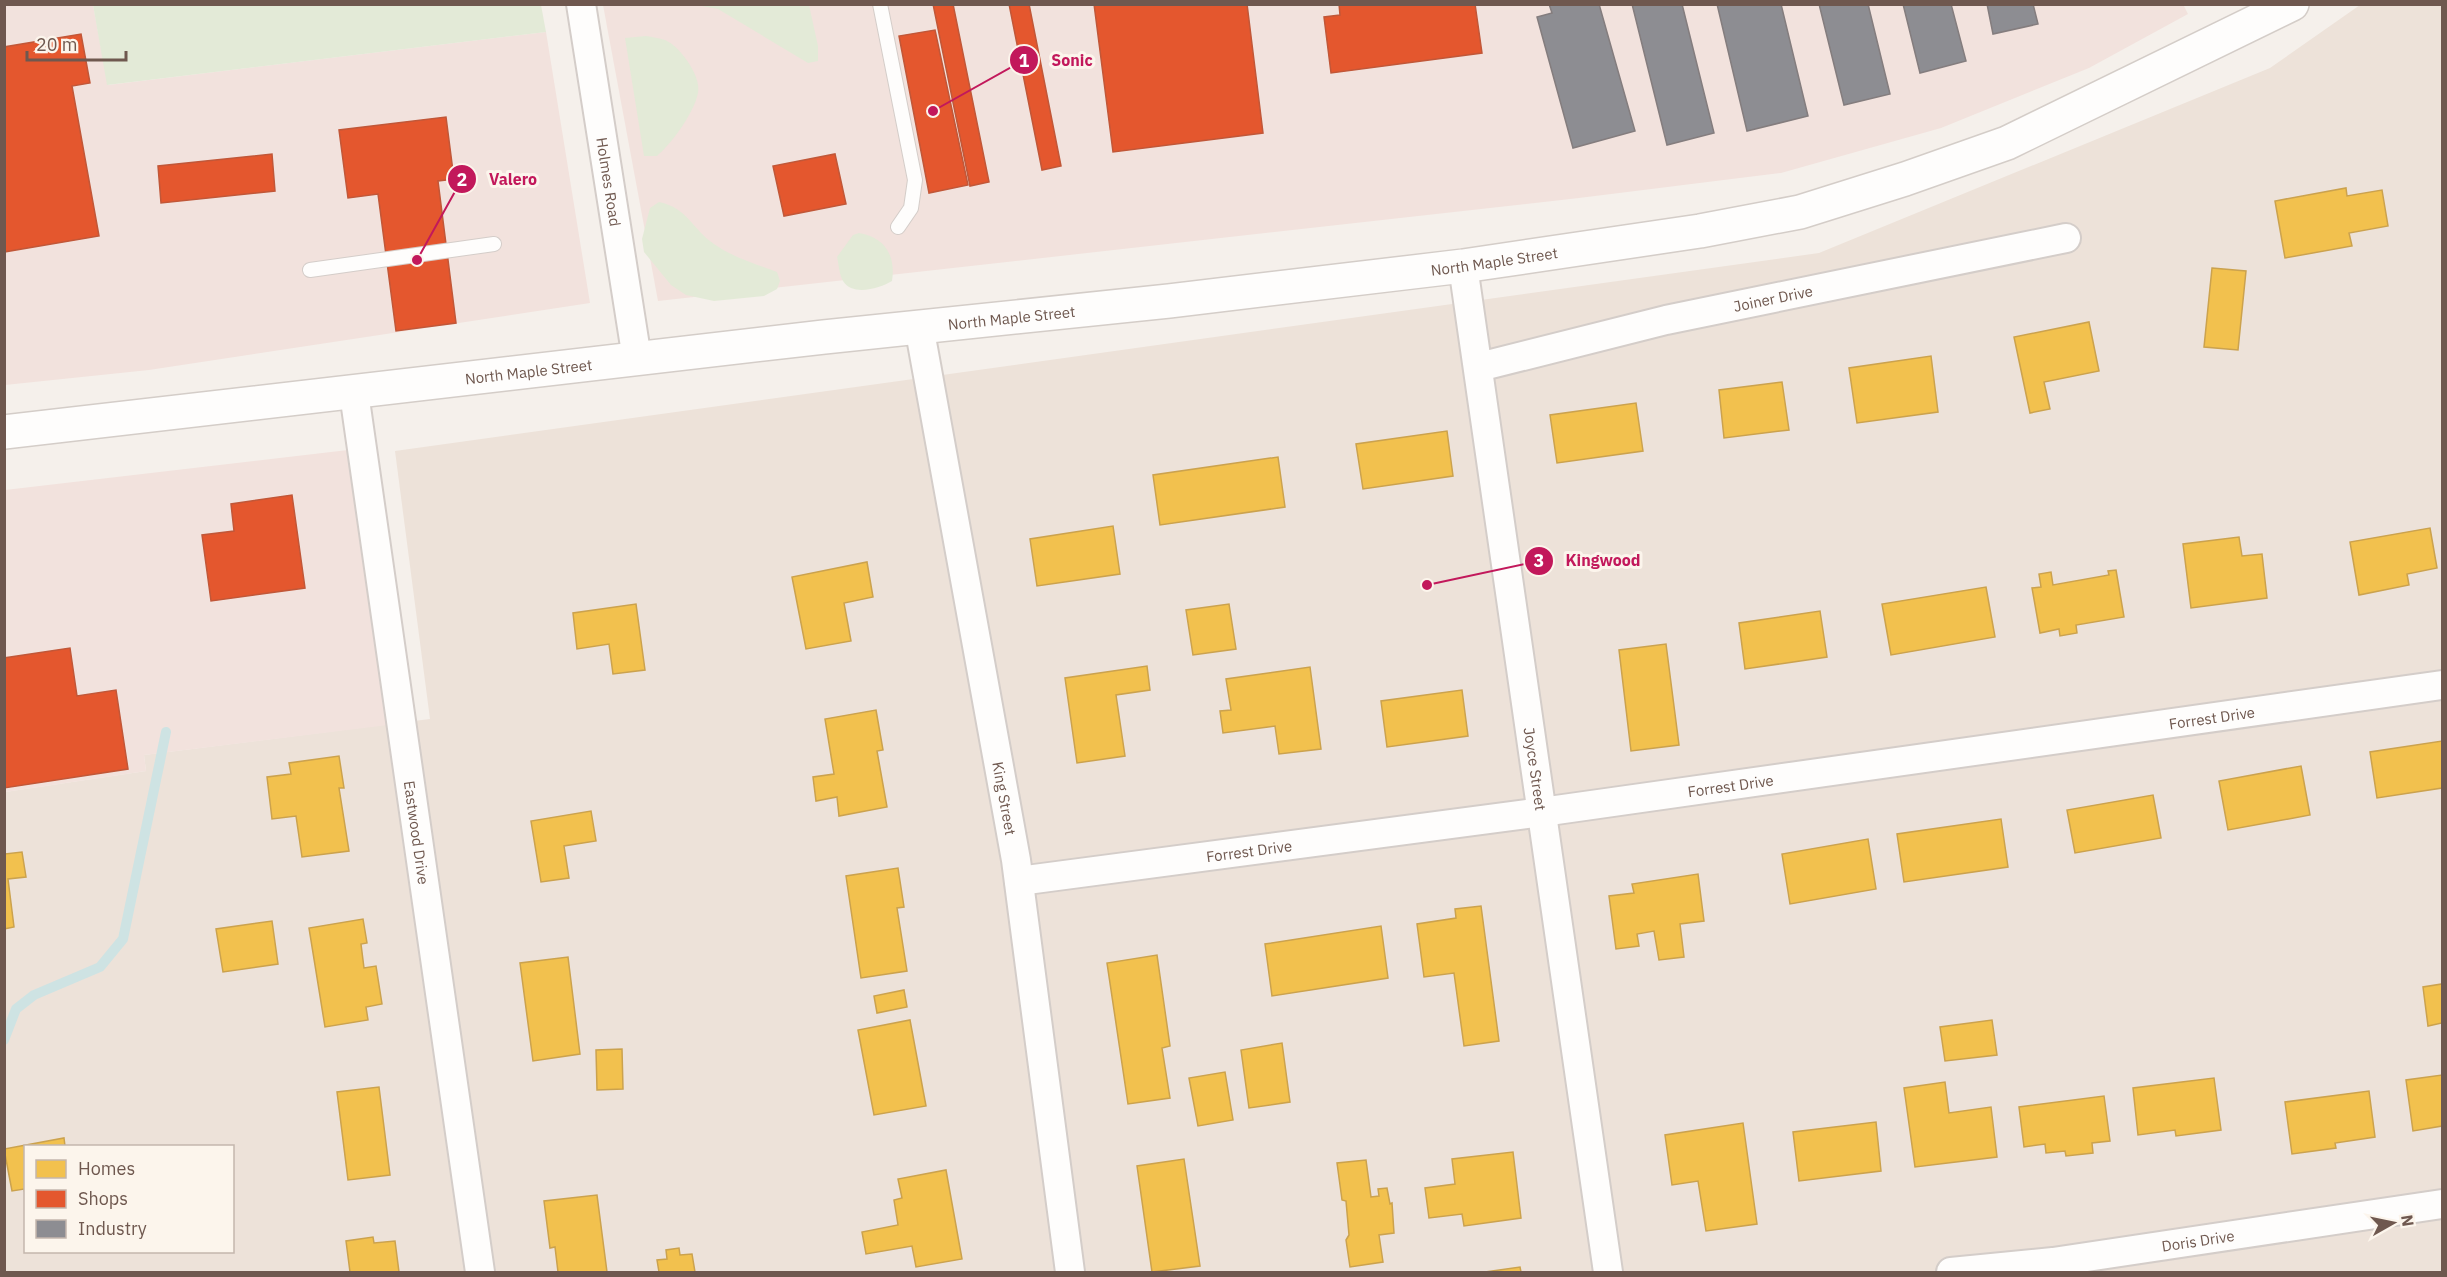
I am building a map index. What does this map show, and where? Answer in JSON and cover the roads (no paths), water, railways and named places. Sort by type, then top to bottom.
[{"type":"main road","name":"North Maple Street","points":[[4,432],[919,326],[1169,301],[1464,266],[1700,231],[1800,212],[1905,179],[2007,143],[2292,4]]},
{"type":"street","name":"Holmes Road","points":[[581,4],[637,359]]},
{"type":"street","name":"Joiner Drive","points":[[1479,367],[1666,320],[2066,238]]},
{"type":"street","name":"Joyce Street","points":[[1464,266],[1608,1272]]},
{"type":"street","name":"King Street","points":[[919,326],[1019,880],[1070,1272]]},
{"type":"street","name":"Eastwood Drive","points":[[354,393],[480,1272]]},
{"type":"street","name":"Forrest Drive","points":[[1019,880],[1542,812],[2442,685]]},
{"type":"street","name":"Doris Drive","points":[[1952,1272],[2054,1267],[2442,1204]]},
{"type":"lane","points":[[880,4],[915,180],[910,208],[898,227]]},
{"type":"lane","points":[[310,270],[494,244]]},
{"type":"waterway","points":[[4,1040],[16,1009],[34,995],[100,967],[123,939],[166,732]]},
{"type":"place","name":"Sonic","points":[[933,111]]},
{"type":"place","name":"Valero","points":[[417,260]]},
{"type":"place","name":"Kingwood","points":[[1427,585]]}]
